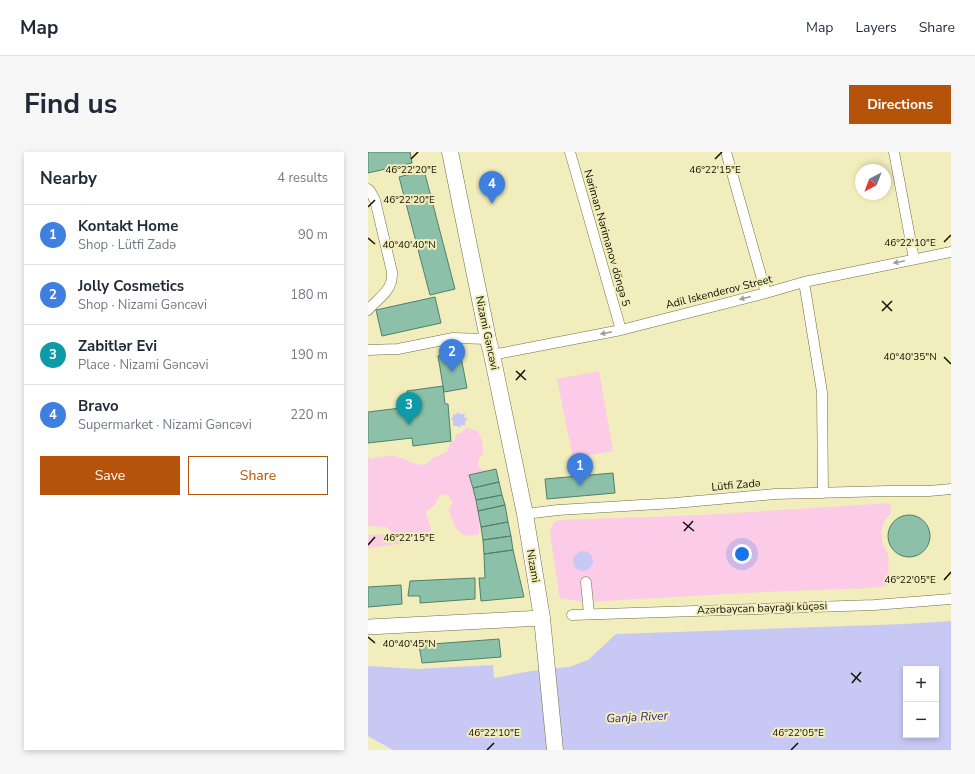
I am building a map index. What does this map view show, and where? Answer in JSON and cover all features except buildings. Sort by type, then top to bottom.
[{"type":"main road","name":"Nizami Gəncəvi","points":[[450,152],[524,514]]},
{"type":"main road","name":"Nizami","points":[[524,514],[542,618],[555,750]]},
{"type":"street","name":"Nəriman Nərimanov döngə 5","points":[[570,152],[621,330]]},
{"type":"street","points":[[726,152],[766,293]]},
{"type":"street","points":[[894,152],[914,259]]},
{"type":"street","points":[[368,189],[375,200],[392,272],[391,283],[386,292],[368,310]]},
{"type":"street","name":"Adil Iskenderov Street","points":[[492,355],[621,330],[804,282],[951,252]]},
{"type":"street","points":[[804,282],[822,392],[823,493]]},
{"type":"street","points":[[368,350],[398,349],[453,338],[488,339]]},
{"type":"street","name":"Lütfi Zadə","points":[[524,514],[558,510],[675,503],[775,494],[929,491],[951,489]]},
{"type":"street","points":[[586,582],[589,614]]},
{"type":"street","name":"Azərbaycan bayrağı küçəsi","points":[[572,615],[874,605],[951,599]]},
{"type":"street","points":[[368,627],[542,618]]},
{"type":"shaded area","points":[[599,371],[613,451],[573,458],[557,379]]},
{"type":"shaded area","points":[[466,428],[478,431],[482,441],[483,453],[478,460],[479,468],[485,470],[483,475],[479,534],[466,535],[458,530],[449,509],[453,502],[448,495],[441,494],[434,506],[426,511],[431,528],[426,542],[368,548],[368,535],[391,534],[402,540],[386,527],[368,526],[368,457],[371,459],[393,455],[416,464],[425,465],[433,458],[447,452],[451,441],[455,441],[456,434],[461,433]]},
{"type":"shaded area","points":[[890,503],[891,513],[884,521],[881,533],[883,545],[888,554],[889,583],[886,586],[585,602],[560,598],[550,532],[554,522],[559,520],[705,515]]},
{"type":"water","points":[[458,412],[460,414],[465,414],[464,417],[468,419],[465,421],[465,426],[461,425],[460,428],[453,426],[453,421],[451,419],[453,414],[455,415]]},
{"type":"water","points":[[583,551],[590,554],[593,561],[590,568],[583,571],[576,568],[573,561],[576,554]]},
{"type":"water","name":"Ganja River","points":[[951,621],[951,750],[393,750],[368,736],[368,666],[417,669],[493,665],[494,678],[531,671],[569,667],[588,660],[616,634],[905,624]]},
{"type":"place","name":"Bravo","points":[[492,204]]},
{"type":"place","name":"Jolly Cosmetics","points":[[452,372]]},
{"type":"place","name":"Zabitlər Evi","points":[[409,425]]},
{"type":"place","name":"Kontakt Home","points":[[580,486]]}]
